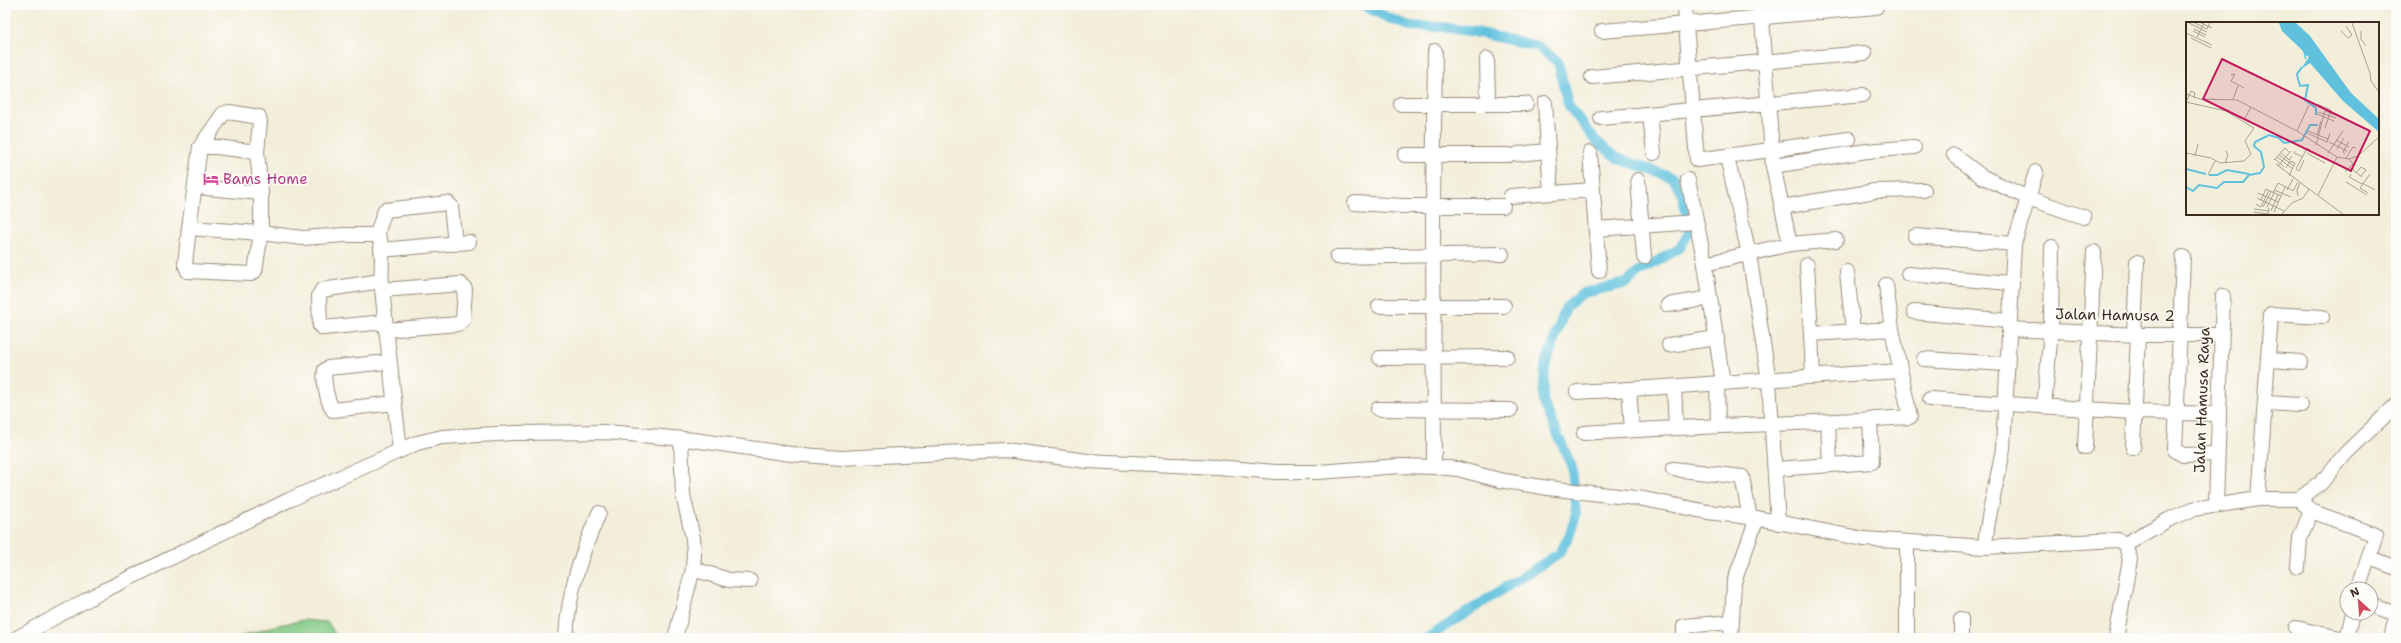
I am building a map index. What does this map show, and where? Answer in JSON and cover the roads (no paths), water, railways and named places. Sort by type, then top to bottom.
[{"type":"street","points":[[1684,5],[1697,160],[1728,162],[1914,147]]},
{"type":"street","points":[[1602,31],[1686,24],[1762,11],[1876,7]]},
{"type":"street","points":[[1762,11],[1773,158],[1790,244]]},
{"type":"street","points":[[1434,467],[1434,255],[1432,206],[1435,51]]},
{"type":"street","points":[[1592,77],[1865,53]]},
{"type":"street","points":[[1487,58],[1488,103]]},
{"type":"street","points":[[1601,118],[1863,95]]},
{"type":"street","points":[[1545,103],[1551,193]]},
{"type":"street","points":[[1401,104],[1526,104]]},
{"type":"street","points":[[230,112],[259,117],[260,122],[257,152],[261,193],[261,233],[256,268],[253,273],[190,272],[185,264],[200,147],[223,114],[230,112]]},
{"type":"street","points":[[1650,114],[1654,154]]},
{"type":"street","points":[[1773,158],[1850,139]]},
{"type":"street","points":[[200,147],[216,147],[257,152]]},
{"type":"street","points":[[1405,155],[1513,154],[1548,151]]},
{"type":"street","points":[[1590,153],[1599,271]]},
{"type":"street","points":[[1954,155],[1981,176],[2028,198],[2084,217]]},
{"type":"street","points":[[1728,162],[1749,254],[1769,381],[1776,469],[1778,523]]},
{"type":"street","points":[[1986,547],[1988,516],[1999,476],[2005,404],[2010,283],[2014,244],[2036,172]]},
{"type":"street","points":[[1638,180],[1644,257]]},
{"type":"street","points":[[1688,180],[1690,222],[1705,264],[1716,338],[1720,384],[1718,425]]},
{"type":"street","points":[[196,187],[261,193]]},
{"type":"street","points":[[1355,203],[1432,206],[1507,201],[1551,193],[1593,190]]},
{"type":"street","points":[[1782,207],[1875,191],[1924,190]]},
{"type":"street","points":[[376,234],[386,210],[448,203],[451,206],[462,243],[381,250]]},
{"type":"street","points":[[1596,229],[1690,222]]},
{"type":"street","points":[[189,228],[261,233],[303,238],[376,234]]},
{"type":"street","points":[[376,234],[380,239],[388,362],[400,451]]},
{"type":"street","points":[[1916,236],[2014,244]]},
{"type":"street","points":[[1705,264],[1790,244],[1836,240]]},
{"type":"street","points":[[2044,406],[2051,331],[2052,247]]},
{"type":"street","points":[[2085,447],[2092,332],[2094,252]]},
{"type":"street","points":[[1338,257],[1502,254]]},
{"type":"street","points":[[2183,257],[2176,413],[2177,452],[2183,455],[2218,454]]},
{"type":"street","points":[[2133,448],[2137,262]]},
{"type":"street","points":[[1807,265],[1813,376]]},
{"type":"street","points":[[1847,272],[1853,331]]},
{"type":"street","points":[[1908,274],[2010,283]]},
{"type":"street","points":[[461,284],[465,289],[463,320],[458,324],[323,328],[320,326],[319,297],[322,290],[382,286],[461,284]]},
{"type":"street","points":[[1584,433],[1718,425],[1772,425],[1910,417],[1892,329],[1886,285]]},
{"type":"street","name":"Jalan Hamusa Raya","points":[[2216,505],[2223,296]]},
{"type":"street","points":[[1668,304],[1710,298]]},
{"type":"street","points":[[1380,306],[1504,306]]},
{"type":"street","name":"Jalan Hamusa 2","points":[[1914,312],[2051,331],[2221,335]]},
{"type":"street","points":[[2258,500],[2271,314],[2322,317]]},
{"type":"street","points":[[1811,334],[1892,329]]},
{"type":"street","points":[[1669,346],[1716,338]]},
{"type":"street","points":[[1380,358],[1506,357]]},
{"type":"street","points":[[1924,359],[2006,364]]},
{"type":"street","points":[[2268,360],[2301,362]]},
{"type":"street","points":[[388,362],[328,368],[325,370],[324,375],[329,402],[333,410],[394,403]]},
{"type":"street","points":[[1577,392],[1769,381],[1813,376],[1900,371]]},
{"type":"street","points":[[1674,387],[1676,428]]},
{"type":"street","points":[[1629,389],[1632,430]]},
{"type":"street","points":[[1930,398],[2134,412],[2219,414]]},
{"type":"street","points":[[2265,403],[2301,405]]},
{"type":"street","points":[[2125,544],[2193,508],[2258,500],[2300,499],[2321,483],[2346,453],[2396,405]]},
{"type":"street","points":[[1378,409],[1510,410]]},
{"type":"street","points":[[1776,469],[1872,462],[1870,420]]},
{"type":"street","points":[[1828,422],[1830,465]]},
{"type":"street","points":[[18,638],[101,592],[289,500],[417,443],[442,437],[522,432],[586,431],[749,446],[791,454],[841,458],[1006,450],[1094,462],[1217,467],[1274,472],[1318,472],[1400,466],[1434,467],[1589,494],[1644,500],[1708,512],[1753,518],[1864,540],[1986,547],[2107,539],[2118,540],[2125,544],[2130,559],[2116,638]]},
{"type":"street","points":[[675,638],[693,570],[693,538],[683,495],[681,439]]},
{"type":"street","points":[[1673,470],[1742,477],[1753,518],[1734,582],[1731,638]]},
{"type":"street","points":[[2300,499],[2311,511],[2376,535],[2370,558],[2361,581]]},
{"type":"street","points":[[2298,567],[2300,538],[2311,511]]},
{"type":"street","points":[[566,638],[569,600],[575,571],[599,513]]},
{"type":"street","points":[[1907,543],[1907,638]]},
{"type":"street","points":[[2370,558],[2396,568]]},
{"type":"street","points":[[693,570],[729,580],[750,581]]},
{"type":"street","points":[[2379,608],[2396,614]]},
{"type":"street","points":[[2391,638],[2396,618]]},
{"type":"street","points":[[1961,619],[1961,638]]},
{"type":"street","points":[[2347,638],[2351,621]]},
{"type":"street","points":[[1684,638],[1684,626],[1731,622]]},
{"type":"street","points":[[2296,628],[2340,638]]},
{"type":"waterway","points":[[1363,5],[1388,18],[1410,26],[1442,27],[1475,32],[1537,46],[1558,62],[1568,105],[1595,140],[1617,158],[1673,178],[1682,193],[1690,231],[1680,248],[1639,272],[1627,283],[1583,293],[1566,307],[1545,366],[1543,401],[1572,467],[1576,515],[1569,537],[1558,554],[1427,638]]},
{"type":"place","name":"Bams Home","points":[[211,179]]}]
